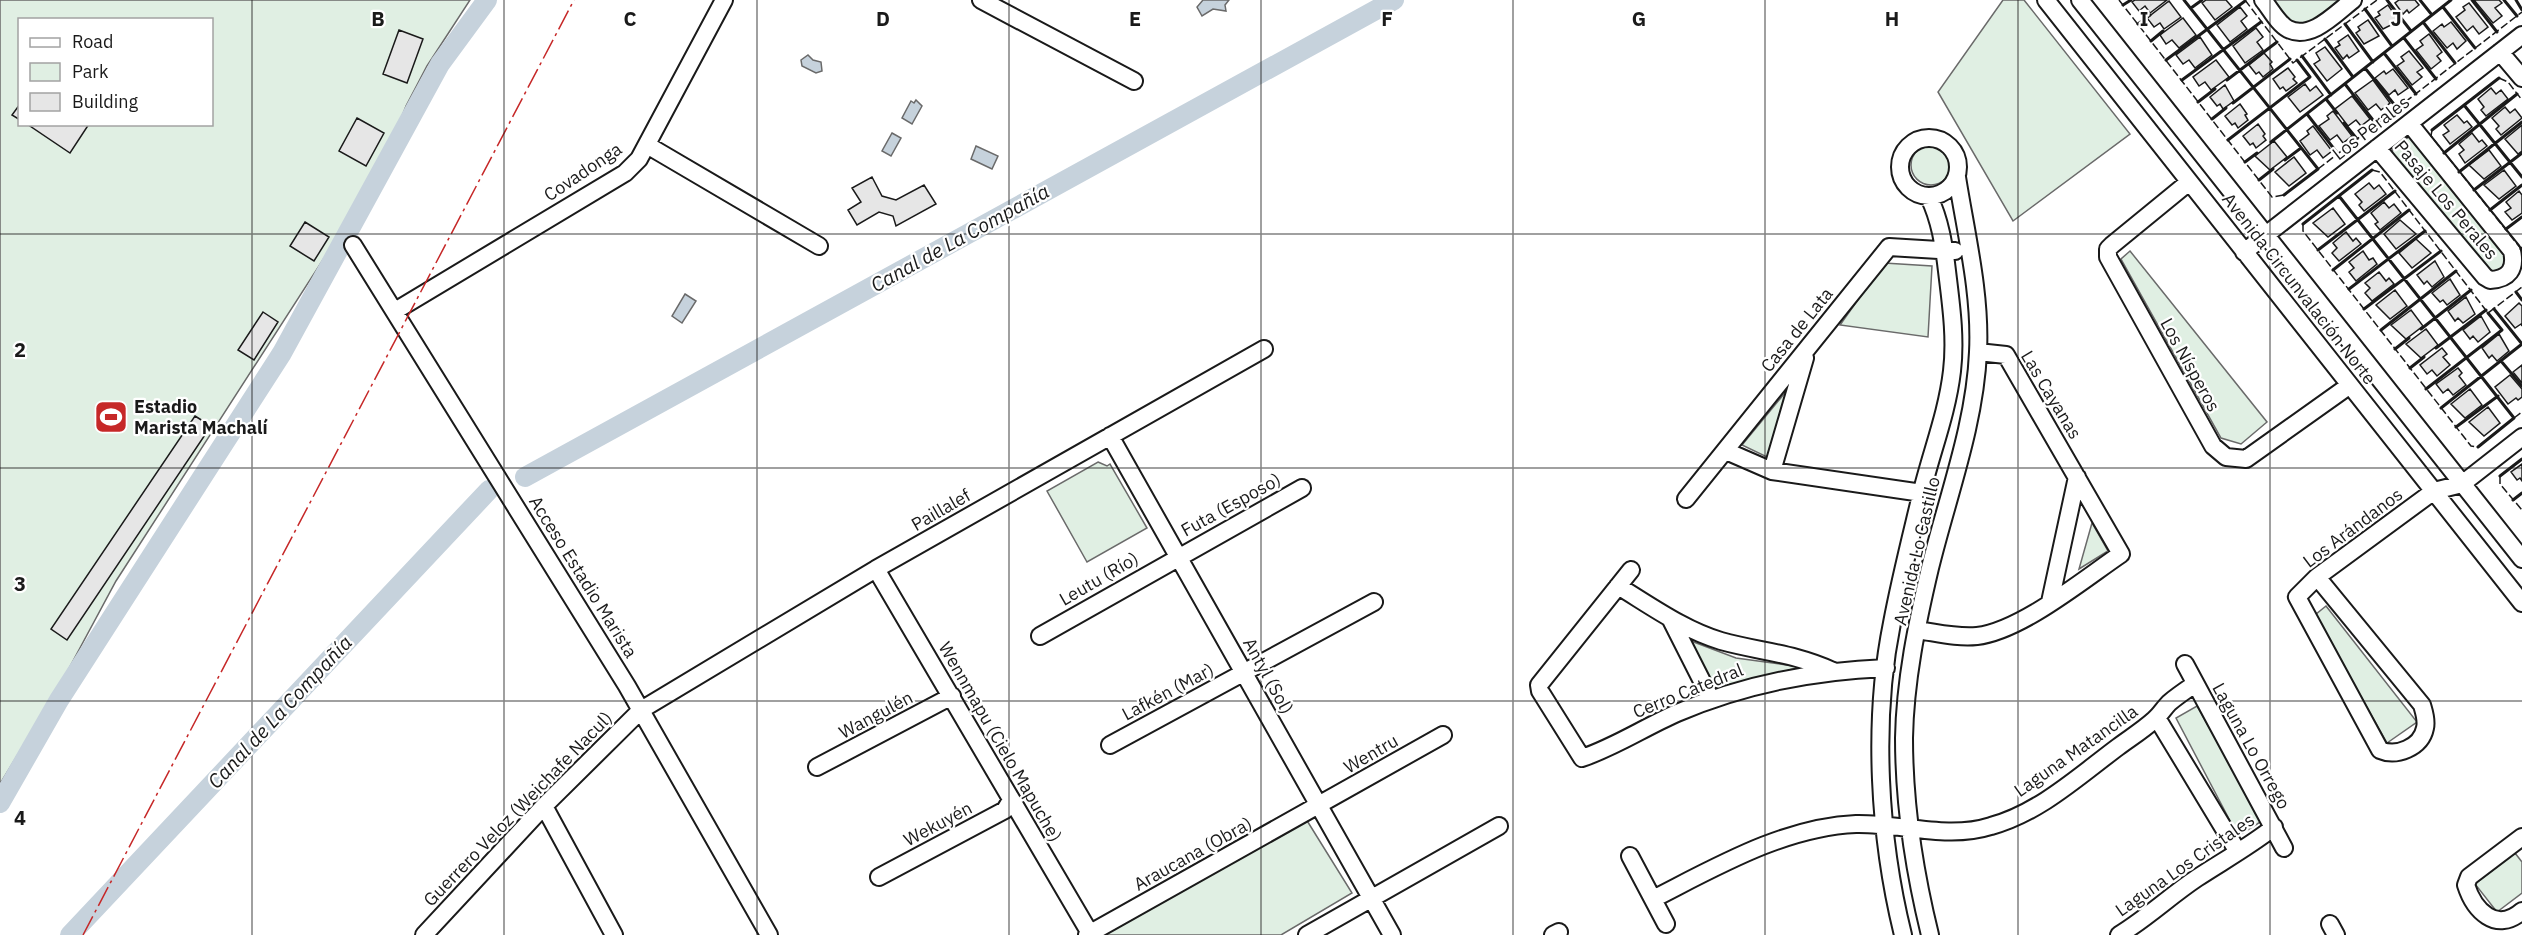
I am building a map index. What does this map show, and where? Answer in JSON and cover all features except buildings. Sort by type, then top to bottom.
[{"type":"street","name":"Covadonga","points":[[395,311],[625,173],[639,159],[724,0]]},
{"type":"street","points":[[981,0],[1134,81]]},
{"type":"street","name":"Avenida Circunvalación Norte","points":[[2046,0],[2522,603]]},
{"type":"street","points":[[2061,19],[2079,0]]},
{"type":"street","name":"Avenida Circunvalación Norte","points":[[2079,0],[2522,560]]},
{"type":"street","points":[[2263,0],[2286,28],[2298,32],[2312,31],[2353,0]]},
{"type":"street","name":"Los Perales","points":[[2244,252],[2522,35]]},
{"type":"street","points":[[2500,52],[2522,78]]},
{"type":"street","name":"Pasaje Los Perales","points":[[2377,148],[2484,277],[2490,280],[2505,277],[2512,271],[2515,263],[2512,251],[2409,123]]},
{"type":"street","name":"Avenida Lo Castillo","points":[[1903,935],[1891,873],[1898,827],[1906,793],[1904,737],[1908,686],[1930,570],[1974,393],[1978,352],[1978,311],[1957,177],[1958,158],[1946,142],[1926,138],[1909,146],[1900,163],[1900,174],[1911,190],[1929,197],[1937,213],[1952,312],[1952,369],[1944,414],[1922,493],[1891,624],[1881,729],[1881,774],[1898,827],[1920,893],[1930,935]]},
{"type":"street","points":[[646,145],[819,246]]},
{"type":"street","points":[[1929,197],[1946,191],[1957,177]]},
{"type":"street","name":"Los Nísperos","points":[[2189,182],[2112,244],[2108,249],[2108,257],[2213,446],[2226,457],[2246,459],[2350,385]]},
{"type":"street","name":"Acceso Estadio Marista","points":[[353,246],[641,710],[769,935]]},
{"type":"street","name":"Casa de Lata","points":[[1686,499],[1889,248],[1968,251]]},
{"type":"street","points":[[1772,471],[1808,348]]},
{"type":"street","name":"Paillalef","points":[[641,710],[876,569],[1264,349]]},
{"type":"street","name":"Las Cayanas","points":[[1917,630],[1956,637],[1979,636],[2003,630],[2121,554],[2006,355],[1978,352]]},
{"type":"street","name":"Antyl (Sol)","points":[[1110,436],[1392,935]]},
{"type":"street","points":[[2434,491],[2462,484],[2522,437]]},
{"type":"street","points":[[1726,451],[1772,471],[1922,493]]},
{"type":"street","points":[[2049,602],[2077,477]]},
{"type":"street","name":"Futa (Esposo)","points":[[1178,557],[1302,488]]},
{"type":"street","name":"Los Arándanos","points":[[2317,577],[2422,705],[2426,722],[2425,731],[2405,751],[2390,754],[2380,750],[2297,597],[2317,577],[2434,491]]},
{"type":"street","name":"Leutu (Río)","points":[[1040,636],[1178,557]]},
{"type":"street","name":"Wennmapu (Cielo Mapuche)","points":[[876,569],[1090,934]]},
{"type":"street","points":[[1631,570],[1618,586],[1698,633],[1720,641],[1801,657],[1833,671]]},
{"type":"street","name":"Cerro Catedral","points":[[1618,586],[1539,685],[1540,691],[1583,759],[1675,714],[1741,688],[1833,671],[1886,668]]},
{"type":"street","name":"Lafkén (Mar)","points":[[1110,745],[1374,602]]},
{"type":"street","points":[[1670,618],[1711,699]]},
{"type":"street","name":"Laguna Lo Orrego","points":[[2185,664],[2284,848]]},
{"type":"street","name":"Laguna Matancilla","points":[[1653,899],[1739,855],[1811,830],[1855,824],[1941,832],[1991,827],[2016,816],[2084,773],[2157,718],[2169,703],[2195,684]]},
{"type":"street","name":"Wangulén","points":[[817,767],[952,696]]},
{"type":"street","name":"Guerrero Veloz (Weichafe Nacul)","points":[[424,935],[544,806],[641,710]]},
{"type":"street","points":[[2157,718],[2238,852]]},
{"type":"street","name":"Wentru","points":[[1318,806],[1443,735]]},
{"type":"street","name":"Wekuyén","points":[[879,877],[1005,810],[1011,800]]},
{"type":"street","points":[[544,806],[614,935]]},
{"type":"street","name":"Araucana (Obra)","points":[[1090,934],[1318,806]]},
{"type":"street","points":[[1307,935],[1500,826]]},
{"type":"street","name":"Laguna Los Cristales","points":[[2119,935],[2274,826]]},
{"type":"street","points":[[2522,837],[2469,877],[2466,885],[2477,909],[2488,917],[2502,920],[2516,916],[2522,911]]},
{"type":"street","points":[[1630,856],[1666,924]]},
{"type":"green space","name":"Estadio Marista Machalí","points":[[0,0],[470,0],[427,66],[406,106],[371,194],[328,252],[116,581],[59,687],[0,784]]},
{"type":"green space","points":[[2003,0],[2024,0],[2130,134],[2013,221],[1938,92]]},
{"type":"green space","points":[[2273,0],[2343,0],[2312,22],[2299,25],[2289,20]]},
{"type":"green space","points":[[2409,137],[2413,137],[2506,254],[2509,266],[2492,274],[2392,154],[2393,148]]},
{"type":"green space","points":[[1931,145],[1939,146],[1945,151],[1950,157],[1950,173],[1945,179],[1939,184],[1931,185],[1923,184],[1917,179],[1912,173],[1911,165],[1912,157],[1917,151],[1923,146]]},
{"type":"green space","points":[[2130,251],[2267,422],[2241,444],[2221,438],[2121,259]]},
{"type":"green space","points":[[1884,263],[1932,266],[1928,337],[1840,325]]},
{"type":"green space","points":[[1789,388],[1769,458],[1742,445]]},
{"type":"green space","points":[[1098,462],[1107,466],[1110,464],[1147,528],[1087,562],[1047,491]]},
{"type":"green space","points":[[2092,523],[2108,551],[2079,569]]},
{"type":"green space","points":[[2326,606],[2417,722],[2387,743],[2315,615]]},
{"type":"green space","points":[[1691,641],[1736,658],[1801,667],[1715,689]]},
{"type":"green space","points":[[2197,706],[2262,821],[2238,836],[2176,718]]},
{"type":"green space","points":[[1306,819],[1352,893],[1281,935],[1102,935]]},
{"type":"green space","points":[[2515,853],[2522,862],[2522,893],[2497,912],[2475,884]]},
{"type":"shaded area","points":[[1203,0],[1229,0],[1225,5],[1226,11],[1213,9],[1202,16],[1197,7]]},
{"type":"shaded area","points":[[808,55],[813,60],[821,62],[822,71],[816,73],[802,66],[801,60]]},
{"type":"shaded area","points":[[916,100],[922,106],[912,124],[902,118],[911,101],[914,103]]},
{"type":"shaded area","points":[[892,133],[901,138],[891,156],[882,151]]},
{"type":"shaded area","points":[[976,146],[998,156],[992,169],[971,159]]},
{"type":"shaded area","points":[[685,294],[696,301],[682,323],[672,316]]},
{"type":"waterway","points":[[0,803],[59,700],[282,353],[440,64],[487,0]]},
{"type":"waterway","name":"Canal de La Compañía","points":[[525,477],[1394,0]]},
{"type":"waterway","name":"Canal de La Compañía","points":[[70,935],[489,490]]},
{"type":"fence","points":[[2119,0],[2272,197],[2284,195]]},
{"type":"fence","points":[[2245,0],[2293,63],[2377,0]]},
{"type":"fence","points":[[2318,169],[2522,12]]},
{"type":"fence","points":[[2499,78],[2508,82],[2522,100]]},
{"type":"fence","points":[[2432,130],[2431,136],[2522,250]]},
{"type":"fence","points":[[2372,170],[2380,172],[2488,313],[2522,287]]},
{"type":"fence","points":[[2303,224],[2303,231],[2471,446],[2478,447]]},
{"type":"fence","points":[[2514,418],[2522,412]]},
{"type":"fence","points":[[2500,476],[2500,484],[2522,510]]},
{"type":"wall","points":[[2123,5],[2131,0]]},
{"type":"wall","points":[[2184,0],[2318,169],[2284,195]]},
{"type":"wall","points":[[2191,8],[2202,0]]},
{"type":"wall","points":[[2387,0],[2411,31]]},
{"type":"wall","points":[[2420,0],[2432,15]]},
{"type":"wall","points":[[2271,142],[2451,0]]},
{"type":"wall","points":[[2472,0],[2497,32]]},
{"type":"wall","points":[[2504,0],[2517,16]]},
{"type":"wall","points":[[2516,0],[2522,10]]},
{"type":"wall","points":[[2166,60],[2245,1]]},
{"type":"wall","points":[[2443,7],[2475,48]]},
{"type":"wall","points":[[2365,9],[2392,46]]},
{"type":"wall","points":[[2138,24],[2150,15]]},
{"type":"wall","points":[[2182,80],[2261,22]]},
{"type":"wall","points":[[2423,22],[2455,63]]},
{"type":"wall","points":[[2345,24],[2373,62]]},
{"type":"wall","points":[[2151,41],[2163,31]]},
{"type":"wall","points":[[2404,38],[2436,79]]},
{"type":"wall","points":[[2325,39],[2353,77]]},
{"type":"wall","points":[[2227,80],[2277,42]]},
{"type":"wall","points":[[2384,53],[2416,94]]},
{"type":"wall","points":[[2302,56],[2331,95]]},
{"type":"wall","points":[[2233,103],[2290,59]]},
{"type":"wall","points":[[2228,140],[2310,77],[2297,60]]},
{"type":"wall","points":[[2365,68],[2397,108]]},
{"type":"wall","points":[[2432,130],[2499,78]]},
{"type":"wall","points":[[2345,84],[2376,124]]},
{"type":"wall","points":[[2198,102],[2215,89]]},
{"type":"wall","points":[[2444,153],[2517,94]]},
{"type":"wall","points":[[2326,99],[2337,113]]},
{"type":"wall","points":[[2464,105],[2522,177]]},
{"type":"wall","points":[[2212,119],[2226,108]]},
{"type":"wall","points":[[2307,114],[2338,154]]},
{"type":"wall","points":[[2459,172],[2522,122]]},
{"type":"wall","points":[[2344,123],[2357,139]]},
{"type":"wall","points":[[2285,160],[2301,148]]},
{"type":"wall","points":[[2245,162],[2257,153]]},
{"type":"wall","points":[[2474,190],[2522,153]]},
{"type":"wall","points":[[2259,180],[2273,169]]},
{"type":"wall","points":[[2303,224],[2372,170]]},
{"type":"wall","points":[[2490,210],[2522,185]]},
{"type":"wall","points":[[2318,250],[2395,191]]},
{"type":"wall","points":[[2339,196],[2514,418],[2478,447]]},
{"type":"wall","points":[[2333,270],[2409,210]]},
{"type":"wall","points":[[2506,229],[2522,217]]},
{"type":"wall","points":[[2349,289],[2425,231]]},
{"type":"wall","points":[[2364,309],[2441,251]]},
{"type":"wall","points":[[2381,330],[2456,271]]},
{"type":"wall","points":[[2421,329],[2471,290]]},
{"type":"wall","points":[[2516,292],[2522,300]]},
{"type":"wall","points":[[2494,309],[2522,344]]},
{"type":"wall","points":[[2436,348],[2486,310]]},
{"type":"wall","points":[[2426,389],[2502,330],[2488,313]]},
{"type":"wall","points":[[2395,349],[2409,338]]},
{"type":"wall","points":[[2441,408],[2522,344]]},
{"type":"wall","points":[[2410,368],[2424,357]]},
{"type":"wall","points":[[2501,361],[2522,386]]},
{"type":"wall","points":[[2456,427],[2498,396]]},
{"type":"wall","points":[[2500,476],[2522,459]]},
{"type":"wall","points":[[2513,500],[2522,493]]},
{"type":"power","points":[[83,935],[574,0]]},
{"type":"place","name":"Estadio Marista Machalí","points":[[111,417]]}]
